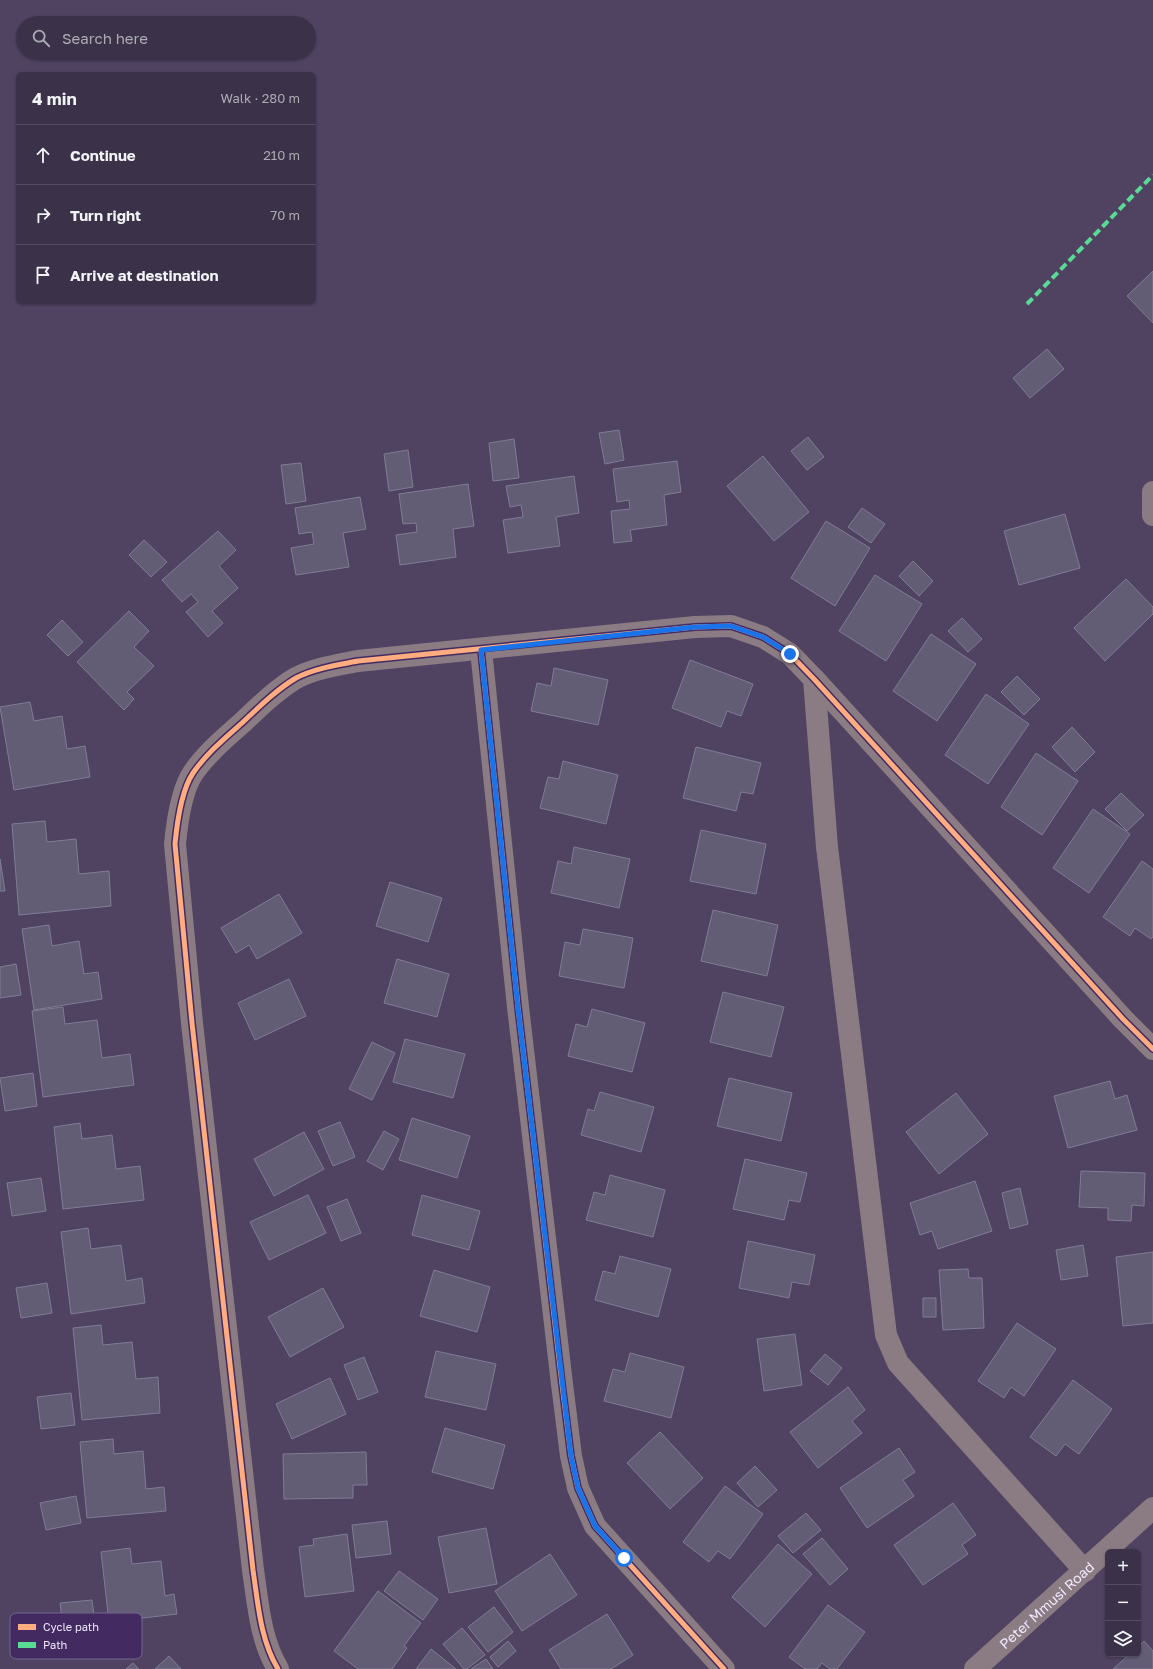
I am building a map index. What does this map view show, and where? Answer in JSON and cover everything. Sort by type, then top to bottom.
[{"type":"street","points":[[1153,492],[1153,515]]},
{"type":"street","points":[[278,1669],[269,1655],[263,1634],[253,1570],[192,1023],[175,844],[177,823],[183,799],[192,774],[216,746],[267,699],[297,678],[323,668],[358,661],[481,650],[695,627],[731,626],[763,637],[790,654],[814,679],[1123,1019],[1153,1049]]},
{"type":"street","points":[[481,650],[519,1015],[562,1384],[571,1456],[578,1488],[595,1526],[724,1669]]},
{"type":"street","points":[[814,679],[827,848],[886,1334],[898,1363],[1085,1571]]},
{"type":"street","name":"Peter Mmusi Road","points":[[975,1669],[1153,1508]]},
{"type":"building","points":[[1153,271],[1153,323],[1127,296]]},
{"type":"building","points":[[1047,349],[1064,369],[1030,398],[1013,378]]},
{"type":"building","points":[[619,430],[624,460],[605,464],[599,433]]},
{"type":"building","points":[[808,437],[824,457],[807,470],[791,451]]},
{"type":"building","points":[[514,439],[519,478],[493,481],[489,443]]},
{"type":"building","points":[[408,450],[413,487],[389,491],[384,454]]},
{"type":"building","points":[[763,456],[809,512],[774,541],[727,486]]},
{"type":"building","points":[[677,461],[681,492],[664,495],[667,525],[630,530],[632,541],[614,543],[611,511],[630,509],[629,500],[617,502],[613,469]]},
{"type":"building","points":[[301,463],[306,501],[286,504],[281,465]]},
{"type":"building","points":[[574,476],[579,513],[556,517],[560,546],[508,553],[503,520],[523,517],[521,505],[510,507],[506,486]]},
{"type":"building","points":[[468,484],[474,526],[453,529],[456,557],[400,565],[396,535],[417,532],[416,523],[403,524],[399,494]]},
{"type":"building","points":[[360,497],[366,529],[343,533],[349,567],[296,575],[291,548],[314,544],[312,532],[299,534],[295,508]]},
{"type":"building","points":[[862,508],[885,524],[871,543],[848,527]]},
{"type":"building","points":[[1065,514],[1080,568],[1019,585],[1004,531]]},
{"type":"building","points":[[826,521],[870,548],[835,606],[791,578]]},
{"type":"building","points":[[218,531],[236,550],[219,566],[238,588],[212,611],[223,623],[208,637],[186,612],[198,602],[191,594],[182,602],[162,580]]},
{"type":"building","points":[[144,540],[167,562],[151,577],[129,555]]},
{"type":"building","points":[[913,561],[933,581],[919,596],[899,576]]},
{"type":"building","points":[[875,575],[922,604],[886,661],[839,631]]},
{"type":"building","points":[[1126,579],[1153,607],[1153,614],[1105,661],[1074,628]]},
{"type":"building","points":[[129,611],[149,631],[134,647],[154,666],[127,692],[134,699],[124,710],[77,662]]},
{"type":"building","points":[[962,618],[982,639],[968,652],[948,631]]},
{"type":"building","points":[[62,620],[83,642],[68,656],[47,635]]},
{"type":"building","points":[[931,634],[976,664],[937,721],[893,691]]},
{"type":"building","points":[[690,660],[753,684],[741,716],[727,711],[721,727],[672,708]]},
{"type":"building","points":[[554,668],[608,680],[598,725],[531,711],[537,683],[551,686]]},
{"type":"building","points":[[1017,676],[1040,699],[1024,715],[1001,692]]},
{"type":"building","points":[[986,694],[1029,724],[988,784],[945,755]]},
{"type":"building","points":[[30,702],[34,721],[62,716],[67,749],[85,746],[90,777],[14,790],[0,707]]},
{"type":"building","points":[[1072,727],[1095,752],[1075,772],[1052,747]]},
{"type":"building","points":[[696,747],[761,763],[753,794],[741,792],[736,811],[683,798]]},
{"type":"building","points":[[1036,753],[1078,781],[1042,835],[1001,807]]},
{"type":"building","points":[[563,761],[618,775],[606,824],[540,808],[548,777],[559,779]]},
{"type":"building","points":[[1121,793],[1144,815],[1127,831],[1105,809]]},
{"type":"building","points":[[1093,809],[1130,834],[1089,893],[1053,868]]},
{"type":"building","points":[[45,821],[47,842],[76,839],[79,874],[109,871],[111,906],[19,915],[12,824]]},
{"type":"building","points":[[701,830],[766,844],[756,894],[690,881]]},
{"type":"building","points":[[574,847],[630,859],[619,908],[551,893],[558,861],[571,864]]},
{"type":"building","points":[[0,859],[5,891],[0,891]]},
{"type":"building","points":[[1142,861],[1153,869],[1153,937],[1151,939],[1135,928],[1130,936],[1103,917]]},
{"type":"building","points":[[390,882],[442,898],[428,942],[376,926]]},
{"type":"building","points":[[279,894],[302,933],[257,959],[249,945],[236,953],[221,928]]},
{"type":"building","points":[[713,910],[778,925],[767,976],[701,961]]},
{"type":"building","points":[[49,925],[52,946],[79,941],[84,974],[98,972],[102,999],[34,1010],[22,929]]},
{"type":"building","points":[[583,929],[633,938],[624,988],[559,976],[565,942],[580,945]]},
{"type":"building","points":[[397,959],[449,974],[437,1017],[384,1003]]},
{"type":"building","points":[[16,964],[21,995],[0,998],[0,967]]},
{"type":"building","points":[[289,979],[306,1016],[255,1040],[238,1003]]},
{"type":"building","points":[[723,992],[784,1007],[771,1057],[710,1042]]},
{"type":"building","points":[[63,1007],[65,1024],[97,1020],[102,1058],[130,1054],[134,1085],[43,1097],[32,1011]]},
{"type":"building","points":[[592,1009],[645,1023],[632,1072],[568,1056],[576,1024],[587,1027]]},
{"type":"building","points":[[405,1039],[465,1054],[453,1098],[393,1082]]},
{"type":"building","points":[[372,1042],[395,1053],[372,1100],[349,1089]]},
{"type":"building","points":[[33,1073],[37,1106],[5,1111],[0,1078]]},
{"type":"building","points":[[729,1078],[792,1093],[781,1141],[717,1126]]},
{"type":"building","points":[[1110,1081],[1115,1099],[1127,1095],[1137,1130],[1068,1148],[1054,1096]]},
{"type":"building","points":[[600,1092],[654,1107],[641,1152],[581,1135],[588,1109],[594,1111]]},
{"type":"building","points":[[956,1093],[988,1134],[939,1174],[906,1132]]},
{"type":"building","points":[[412,1118],[470,1136],[457,1178],[399,1160]]},
{"type":"building","points":[[340,1122],[355,1157],[333,1166],[318,1131]]},
{"type":"building","points":[[80,1123],[82,1139],[112,1135],[116,1169],[140,1166],[144,1200],[63,1209],[54,1127]]},
{"type":"building","points":[[384,1131],[399,1139],[383,1170],[367,1161]]},
{"type":"building","points":[[304,1132],[324,1169],[274,1196],[254,1159]]},
{"type":"building","points":[[745,1159],[807,1173],[800,1202],[789,1200],[784,1220],[733,1209]]},
{"type":"building","points":[[1081,1171],[1145,1173],[1144,1206],[1132,1205],[1131,1221],[1108,1220],[1108,1208],[1079,1207]]},
{"type":"building","points":[[610,1175],[665,1190],[653,1237],[586,1220],[594,1192],[605,1195]]},
{"type":"building","points":[[41,1178],[46,1211],[12,1216],[7,1183]]},
{"type":"building","points":[[975,1181],[992,1231],[938,1249],[932,1231],[920,1235],[910,1203]]},
{"type":"building","points":[[1020,1188],[1028,1224],[1010,1229],[1002,1193]]},
{"type":"building","points":[[308,1195],[326,1233],[269,1260],[250,1222]]},
{"type":"building","points":[[422,1195],[480,1211],[469,1250],[412,1235]]},
{"type":"building","points":[[347,1199],[361,1233],[341,1241],[327,1207]]},
{"type":"building","points":[[88,1228],[91,1249],[121,1245],[126,1281],[142,1278],[145,1303],[71,1314],[61,1232]]},
{"type":"building","points":[[748,1241],[815,1255],[809,1285],[792,1282],[789,1298],[739,1288]]},
{"type":"building","points":[[1083,1245],[1088,1276],[1061,1280],[1056,1250]]},
{"type":"building","points":[[1153,1252],[1153,1323],[1123,1326],[1116,1257]]},
{"type":"building","points":[[620,1256],[671,1269],[658,1317],[595,1300],[603,1271],[615,1274]]},
{"type":"building","points":[[968,1269],[969,1278],[982,1278],[984,1328],[943,1330],[939,1270]]},
{"type":"building","points":[[434,1270],[490,1287],[477,1332],[420,1316]]},
{"type":"building","points":[[47,1283],[52,1313],[21,1318],[16,1288]]},
{"type":"building","points":[[323,1288],[344,1327],[290,1357],[268,1317]]},
{"type":"building","points":[[923,1298],[936,1298],[936,1317],[923,1317]]},
{"type":"building","points":[[1017,1323],[1056,1349],[1024,1396],[1011,1387],[1004,1398],[978,1381]]},
{"type":"building","points":[[101,1325],[103,1345],[132,1342],[136,1379],[158,1377],[160,1413],[82,1420],[73,1328]]},
{"type":"building","points":[[795,1334],[802,1385],[764,1391],[757,1339]]},
{"type":"building","points":[[436,1351],[496,1364],[486,1410],[425,1397]]},
{"type":"building","points":[[630,1353],[684,1367],[671,1418],[604,1401],[613,1369],[625,1372]]},
{"type":"building","points":[[825,1354],[842,1368],[828,1385],[810,1371]]},
{"type":"building","points":[[364,1357],[378,1392],[358,1400],[344,1365]]},
{"type":"building","points":[[330,1378],[346,1414],[292,1439],[276,1404]]},
{"type":"building","points":[[1073,1380],[1112,1409],[1079,1454],[1065,1444],[1056,1456],[1030,1437]]},
{"type":"building","points":[[848,1387],[865,1410],[852,1421],[862,1433],[818,1468],[790,1432]]},
{"type":"building","points":[[71,1393],[75,1425],[41,1429],[37,1397]]},
{"type":"building","points":[[445,1428],[505,1445],[493,1489],[432,1472]]},
{"type":"building","points":[[660,1432],[703,1478],[670,1509],[627,1463]]},
{"type":"building","points":[[113,1439],[114,1454],[143,1451],[146,1489],[164,1487],[166,1511],[87,1518],[80,1442]]},
{"type":"building","points":[[899,1448],[915,1472],[903,1480],[914,1496],[867,1528],[840,1488]]},
{"type":"building","points":[[366,1452],[367,1485],[353,1485],[353,1498],[284,1499],[283,1454]]},
{"type":"building","points":[[755,1466],[777,1490],[758,1507],[737,1483]]},
{"type":"building","points":[[725,1486],[763,1514],[730,1559],[718,1551],[709,1562],[683,1542]]},
{"type":"building","points":[[76,1496],[81,1523],[46,1530],[40,1503]]},
{"type":"building","points":[[953,1503],[976,1535],[962,1545],[968,1554],[923,1585],[894,1545]]},
{"type":"building","points":[[806,1513],[821,1530],[793,1553],[778,1536]]},
{"type":"building","points":[[387,1521],[391,1554],[356,1558],[352,1525]]},
{"type":"building","points":[[486,1528],[497,1584],[449,1593],[438,1537]]},
{"type":"building","points":[[347,1534],[354,1591],[305,1597],[299,1547],[314,1545],[313,1539]]},
{"type":"building","points":[[822,1538],[848,1569],[830,1585],[803,1554]]},
{"type":"building","points":[[778,1544],[812,1574],[765,1627],[732,1597]]},
{"type":"building","points":[[130,1548],[132,1564],[161,1561],[165,1596],[174,1594],[177,1614],[142,1618],[142,1613],[108,1613],[101,1552]]},
{"type":"building","points":[[550,1554],[577,1595],[522,1631],[495,1591]]},
{"type":"building","points":[[399,1571],[438,1599],[423,1620],[384,1591]]},
{"type":"building","points":[[378,1591],[421,1623],[404,1646],[407,1648],[392,1669],[358,1669],[334,1651]]},
{"type":"building","points":[[92,1600],[94,1613],[61,1613],[60,1603]]},
{"type":"building","points":[[828,1605],[865,1632],[837,1669],[830,1669],[822,1663],[817,1669],[805,1669],[789,1657]]},
{"type":"building","points":[[494,1607],[513,1632],[488,1652],[468,1627]]},
{"type":"building","points":[[607,1614],[633,1655],[611,1669],[561,1669],[549,1650]]},
{"type":"building","points":[[462,1628],[485,1655],[467,1669],[464,1669],[443,1644]]},
{"type":"building","points":[[508,1641],[516,1651],[498,1667],[490,1657]]},
{"type":"building","points":[[1144,1641],[1153,1651],[1153,1669],[1113,1669],[1127,1657],[1141,1657],[1141,1644]]},
{"type":"building","points":[[431,1649],[456,1669],[416,1669]]},
{"type":"building","points":[[169,1656],[181,1669],[155,1669]]},
{"type":"building","points":[[486,1659],[493,1669],[471,1669]]},
{"type":"building","points":[[133,1663],[139,1669],[126,1669]]},
{"type":"marked path","points":[[1027,304],[1153,175]]},
{"type":"cycle path","points":[[278,1669],[267,1646],[263,1633],[253,1570],[192,1023],[175,844],[178,817],[185,789],[193,773],[222,740],[268,699],[296,678],[327,667],[358,661],[695,627],[731,626],[763,637],[790,654],[814,679],[1123,1019],[1153,1049]]},
{"type":"cycle path","points":[[481,650],[518,1007],[562,1384],[571,1456],[578,1488],[595,1526],[724,1669]]},
{"type":"route","points":[[624,1558],[595,1526],[578,1488],[571,1456],[518,1008],[481,650],[695,627],[731,626],[763,637],[790,654]]}]
